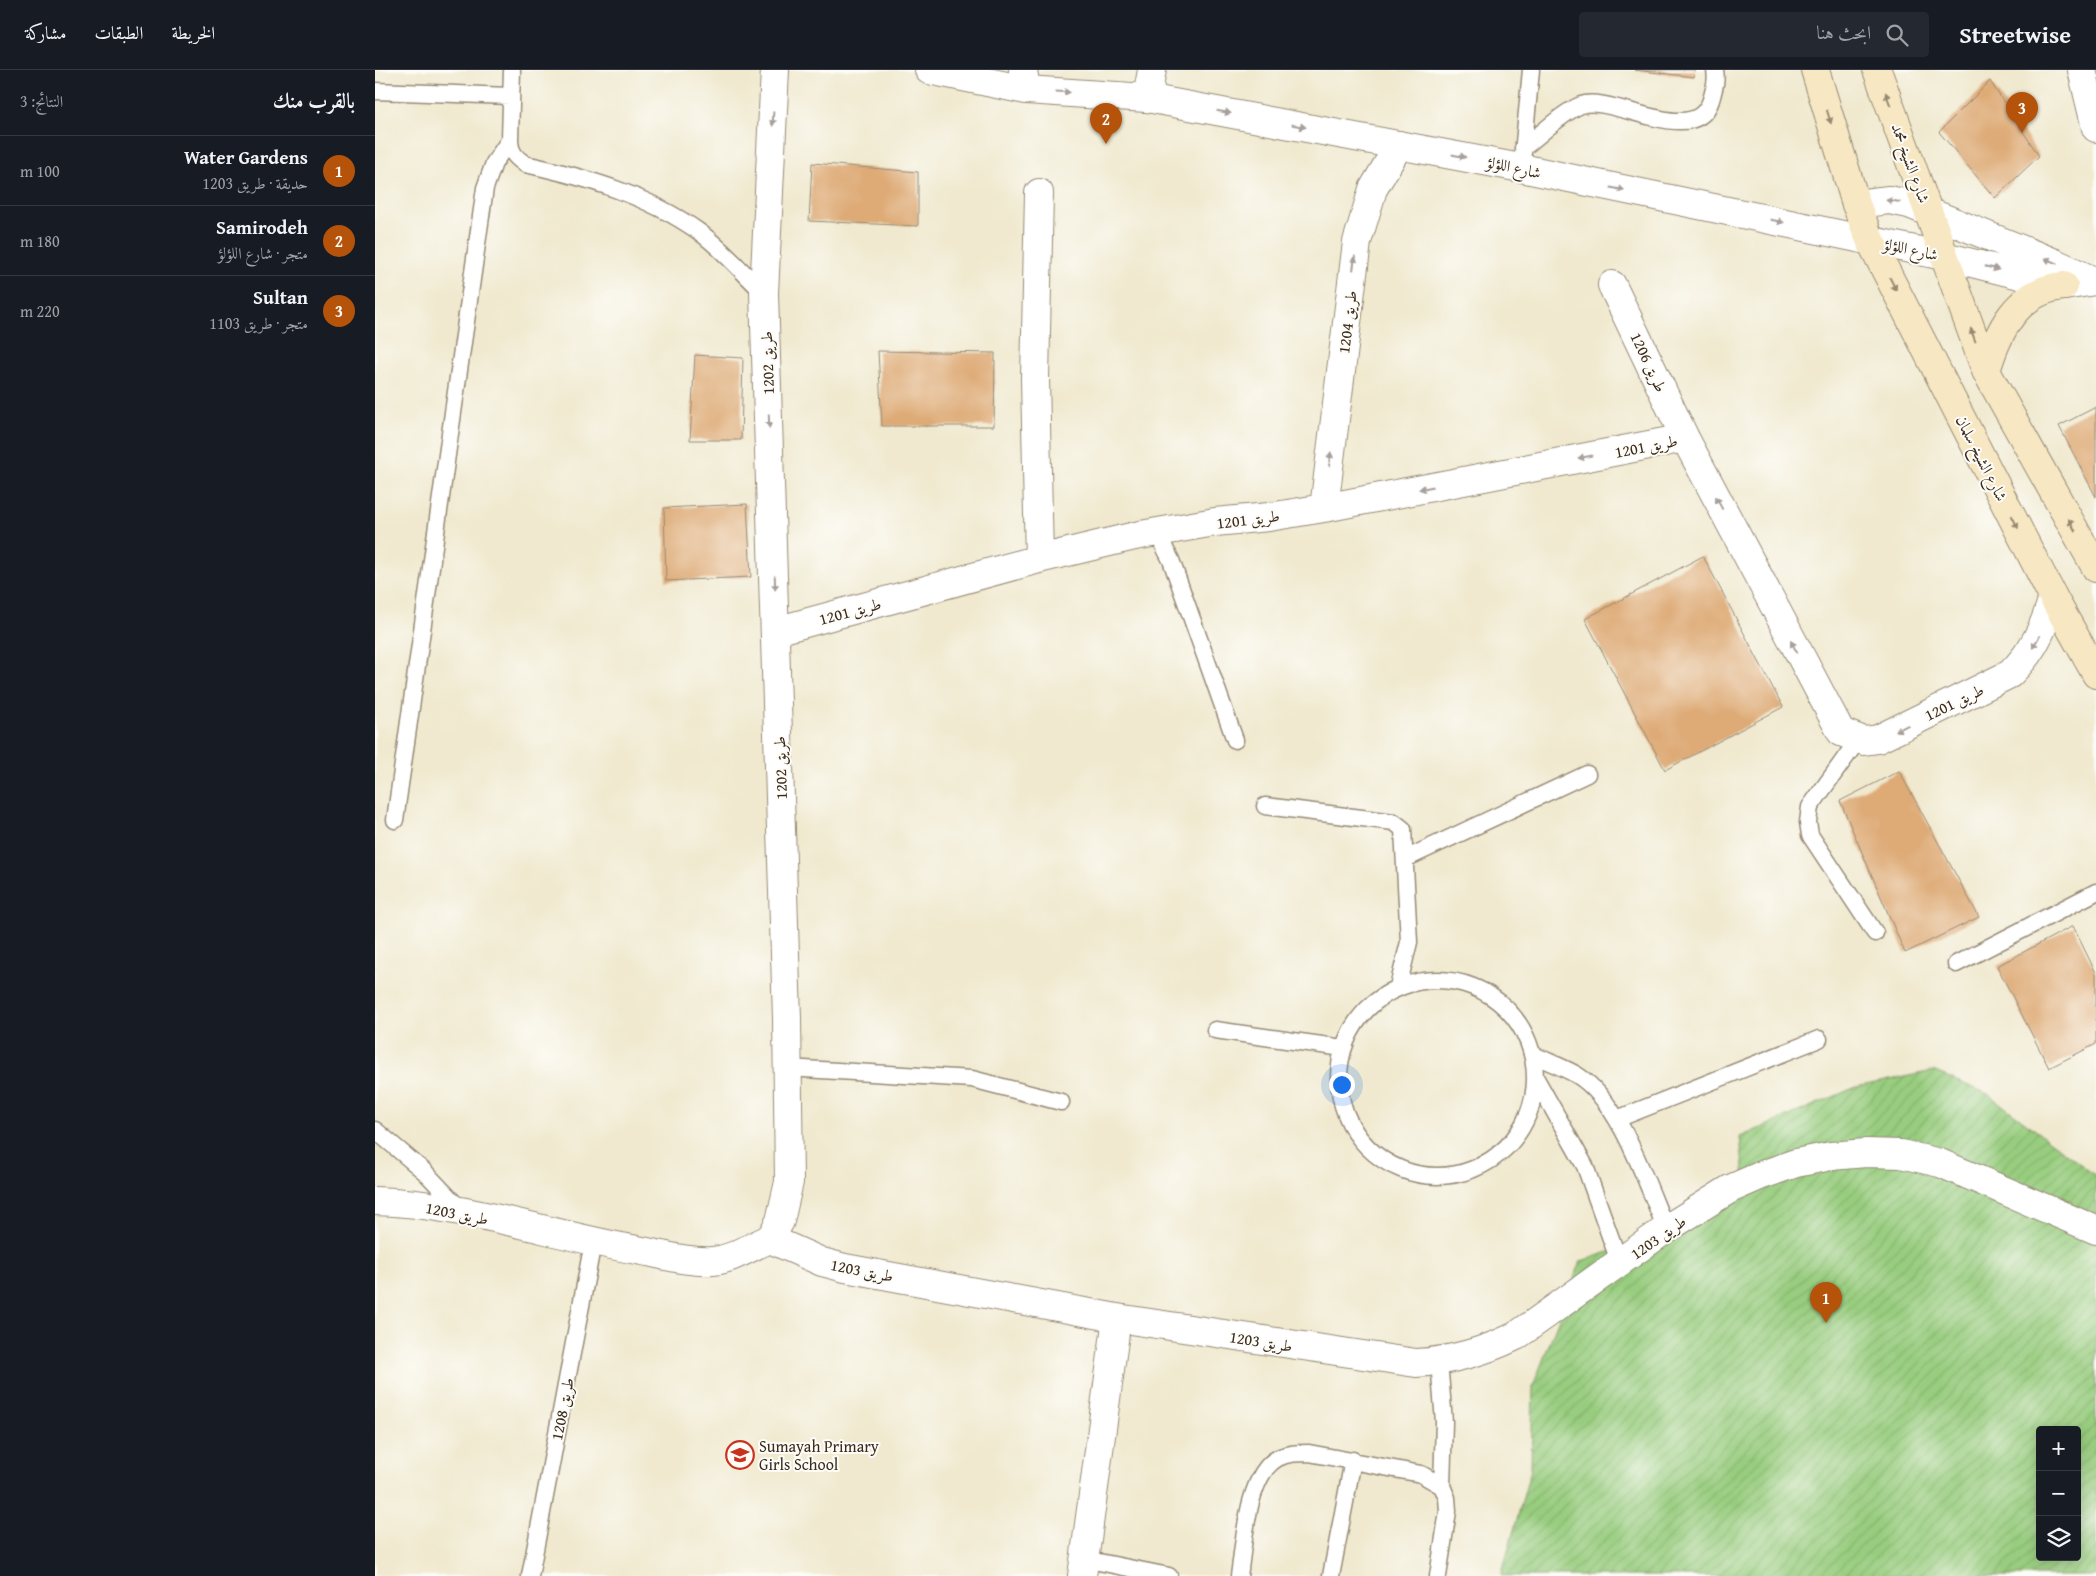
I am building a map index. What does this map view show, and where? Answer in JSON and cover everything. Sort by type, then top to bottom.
[{"type":"main road","points":[[1815,70],[1856,204],[1870,240]]},
{"type":"main road","name":"شارع الشيخ محمد","points":[[1877,70],[1945,256]]},
{"type":"main road","name":"شارع الشيخ سلمان","points":[[1870,240],[2053,597],[2096,674]]},
{"type":"main road","points":[[1945,256],[1985,371],[2096,568]]},
{"type":"main road","points":[[1985,371],[2001,330],[2016,309],[2042,290],[2064,286]]},
{"type":"street","name":"طريق 1202","points":[[770,1239],[781,1221],[789,1182],[777,631],[764,293],[775,70]]},
{"type":"street","name":"شارع اللؤلؤ","points":[[929,70],[1025,80],[1147,98],[1399,145],[1522,158],[1945,256],[2064,286],[2096,281]]},
{"type":"street","points":[[1147,98],[1152,70]]},
{"type":"street","points":[[2082,70],[2096,128]]},
{"type":"street","name":"طريق 1204","points":[[1323,508],[1357,242],[1373,189],[1399,145]]},
{"type":"street","points":[[1039,194],[1035,379],[1039,559]]},
{"type":"street","name":"شارع اللؤلؤ","points":[[1856,204],[1889,200],[1928,210],[2055,262],[2096,281]]},
{"type":"street","name":"طريق 1206","points":[[1612,285],[1685,438]]},
{"type":"street","name":"طريق 1201","points":[[777,631],[1039,559],[1157,533],[1215,522],[1269,517],[1323,508],[1685,438],[1834,721],[1841,732],[1858,740],[1864,742],[1887,735],[2010,674],[2026,659],[2037,641],[2053,597]]},
{"type":"street","name":"طريق 1203","points":[[375,1201],[399,1202],[464,1212],[593,1242],[699,1261],[714,1261],[727,1258],[770,1239],[821,1262],[845,1268],[1117,1318],[1392,1361],[1439,1362],[1462,1358],[1490,1349],[1516,1336],[1620,1264],[1666,1229],[1730,1189],[1762,1175],[1805,1161],[1866,1153],[1901,1154],[1941,1162],[2096,1230]]},
{"type":"street","points":[[1083,1567],[1117,1318]]},
{"type":"lane","points":[[512,70],[510,149],[516,158],[525,164],[621,190],[698,231],[764,293]]},
{"type":"lane","points":[[1522,158],[1531,70]]},
{"type":"lane","points":[[1522,158],[1568,113],[1582,105],[1611,107],[1652,119],[1667,120],[1696,117],[1709,106],[1717,81],[1715,70]]},
{"type":"lane","points":[[375,91],[510,96]]},
{"type":"lane","points":[[395,820],[485,188],[494,163],[510,139]]},
{"type":"lane","points":[[1157,533],[1171,560],[1235,740]]},
{"type":"lane","points":[[1858,740],[1810,807],[1807,822],[1811,835],[1875,933]]},
{"type":"lane","points":[[1405,858],[1587,774]]},
{"type":"lane","points":[[1265,806],[1399,824],[1405,835],[1409,942],[1398,987]]},
{"type":"lane","points":[[1956,964],[2096,892]]},
{"type":"lane","points":[[1445,980],[1469,984],[1491,995],[1509,1011],[1523,1031],[1532,1054],[1535,1077],[1532,1101],[1523,1124],[1509,1143],[1491,1159],[1469,1170],[1446,1175],[1422,1175],[1399,1168],[1378,1156],[1361,1139],[1352,1126],[1340,1096],[1339,1072],[1343,1048],[1352,1029],[1365,1012],[1380,998],[1398,987],[1421,981],[1445,980]]},
{"type":"lane","points":[[1215,1030],[1343,1048]]},
{"type":"lane","points":[[1617,1119],[1819,1039]]},
{"type":"lane","points":[[1532,1054],[1578,1076],[1600,1096],[1617,1119],[1666,1229]]},
{"type":"lane","points":[[787,1068],[972,1079],[1061,1102]]},
{"type":"lane","points":[[1535,1077],[1585,1166],[1620,1264]]},
{"type":"lane","points":[[375,1130],[425,1172],[464,1212]]},
{"type":"lane","name":"طريق 1208","points":[[530,1576],[593,1242]]},
{"type":"lane","points":[[1438,1576],[1448,1511],[1447,1498],[1442,1486],[1444,1422],[1439,1362]]},
{"type":"lane","points":[[1239,1576],[1251,1503],[1257,1483],[1265,1469],[1277,1458],[1292,1453],[1309,1453],[1353,1460],[1421,1474],[1442,1486]]},
{"type":"lane","points":[[1331,1576],[1353,1460]]},
{"type":"lane","points":[[1083,1567],[1169,1576]]},
{"type":"green space","points":[[1933,1071],[1988,1094],[2096,1176],[2096,1576],[1501,1576],[1531,1469],[1533,1386],[1581,1261],[1646,1240],[1745,1187],[1740,1137],[1856,1087]]},
{"type":"building","points":[[1634,70],[1695,70],[1694,77]]},
{"type":"building","points":[[1990,81],[2039,156],[1995,198],[1939,132]]},
{"type":"building","points":[[812,163],[918,172],[918,226],[809,221]]},
{"type":"building","points":[[878,351],[995,353],[994,426],[882,426]]},
{"type":"building","points":[[695,355],[743,358],[741,440],[690,440]]},
{"type":"building","points":[[2096,407],[2096,497],[2059,426]]},
{"type":"building","points":[[747,504],[751,577],[666,581],[664,508]]},
{"type":"building","points":[[1703,556],[1783,707],[1665,770],[1585,619]]},
{"type":"building","points":[[1899,771],[1979,917],[1905,953],[1840,801]]},
{"type":"building","points":[[2073,926],[2096,973],[2096,1044],[2049,1068],[1997,966]]},
{"type":"place","name":"Sultan","points":[[2022,133]]},
{"type":"place","name":"Samirodeh","points":[[1106,144]]},
{"type":"place","name":"Water Gardens","points":[[1826,1323]]},
{"type":"place","name":"Sumayah Primary Girls School","points":[[740,1455]]}]
